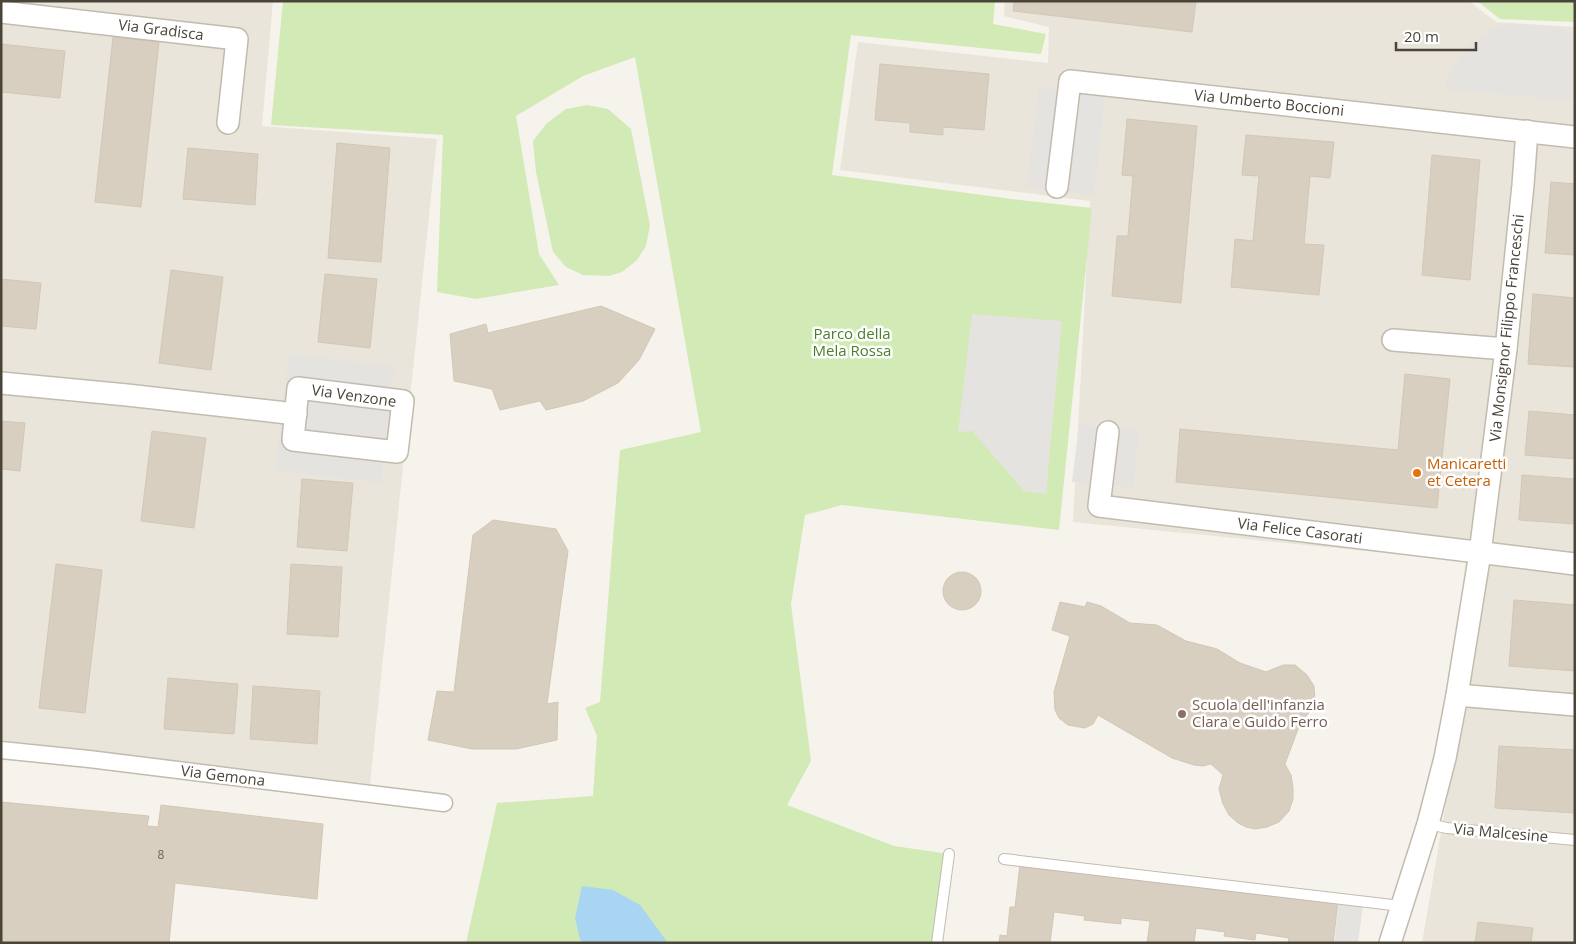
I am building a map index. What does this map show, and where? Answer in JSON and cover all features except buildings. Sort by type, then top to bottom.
[{"type":"street","name":"Via Gradisca","points":[[1,12],[237,39],[228,123]]},
{"type":"street","name":"Via Umberto Boccioni","points":[[1058,187],[1070,81],[1575,137]]},
{"type":"street","name":"Via Monsignor Filippo Franceschi","points":[[1480,553],[1506,349],[1527,131]]},
{"type":"street","points":[[1393,340],[1506,349]]},
{"type":"street","name":"Via Venzone","points":[[1,383],[296,414]]},
{"type":"street","name":"Via Venzone","points":[[298,388],[403,401],[397,452],[293,440],[296,414],[298,388]]},
{"type":"street","name":"Via Felice Casorati","points":[[1108,432],[1099,506],[1575,564]]},
{"type":"street","points":[[1390,943],[1428,824],[1445,758],[1480,553]]},
{"type":"street","points":[[1456,695],[1575,704]]},
{"type":"street","name":"Via Gemona","points":[[1,750],[444,803]]},
{"type":"lane","name":"Via Malcesine","points":[[1428,824],[1447,828],[1575,840]]},
{"type":"lane","points":[[937,943],[949,854]]},
{"type":"lane","points":[[1004,859],[1401,906]]},
{"type":"shaded area","points":[[1,1],[273,1],[262,126],[437,139],[370,784],[1,740]]},
{"type":"shaded area","points":[[1005,1],[1469,1],[1496,22],[1575,27],[1575,943],[1422,943],[1487,563],[1073,522],[1090,201],[840,170],[858,42],[1048,63],[1049,27],[1004,16]]},
{"type":"shaded area","points":[[1502,24],[1561,27],[1575,34],[1575,101],[1445,89],[1449,73],[1469,44]]},
{"type":"shaded area","points":[[1039,87],[1105,95],[1094,195],[1027,187]]},
{"type":"shaded area","points":[[972,314],[1062,321],[1046,494],[1024,491],[972,431],[958,432]]},
{"type":"shaded area","points":[[289,354],[394,366],[381,483],[275,471]]},
{"type":"shaded area","points":[[1079,424],[1139,431],[1133,488],[1072,482]]},
{"type":"shaded area","points":[[1339,902],[1363,905],[1358,943],[1334,943]]},
{"type":"green space","name":"Parco della Mela Rossa","points":[[283,1],[995,1],[993,24],[1046,34],[1041,54],[851,35],[832,175],[1092,208],[1059,530],[842,505],[805,515],[791,604],[811,761],[787,805],[894,846],[949,854],[937,943],[466,943],[497,803],[593,796],[597,736],[585,708],[600,702],[620,450],[701,432],[635,57],[583,76],[516,116],[539,254],[559,285],[476,299],[437,292],[443,135],[271,125]]},
{"type":"green space","points":[[1477,1],[1575,1],[1575,22],[1500,19]]},
{"type":"green space","points":[[587,105],[608,109],[631,129],[650,225],[646,246],[637,260],[622,272],[609,276],[583,275],[566,267],[553,252],[536,172],[533,141],[547,123],[566,109]]},
{"type":"water","points":[[582,886],[613,890],[640,905],[668,943],[581,943],[575,918]]},
{"type":"place","name":"Manicaretti et Cetera","points":[[1417,473]]},
{"type":"place","name":"Scuola dell'infanzia Clara e Guido Ferro","points":[[1182,714]]}]
